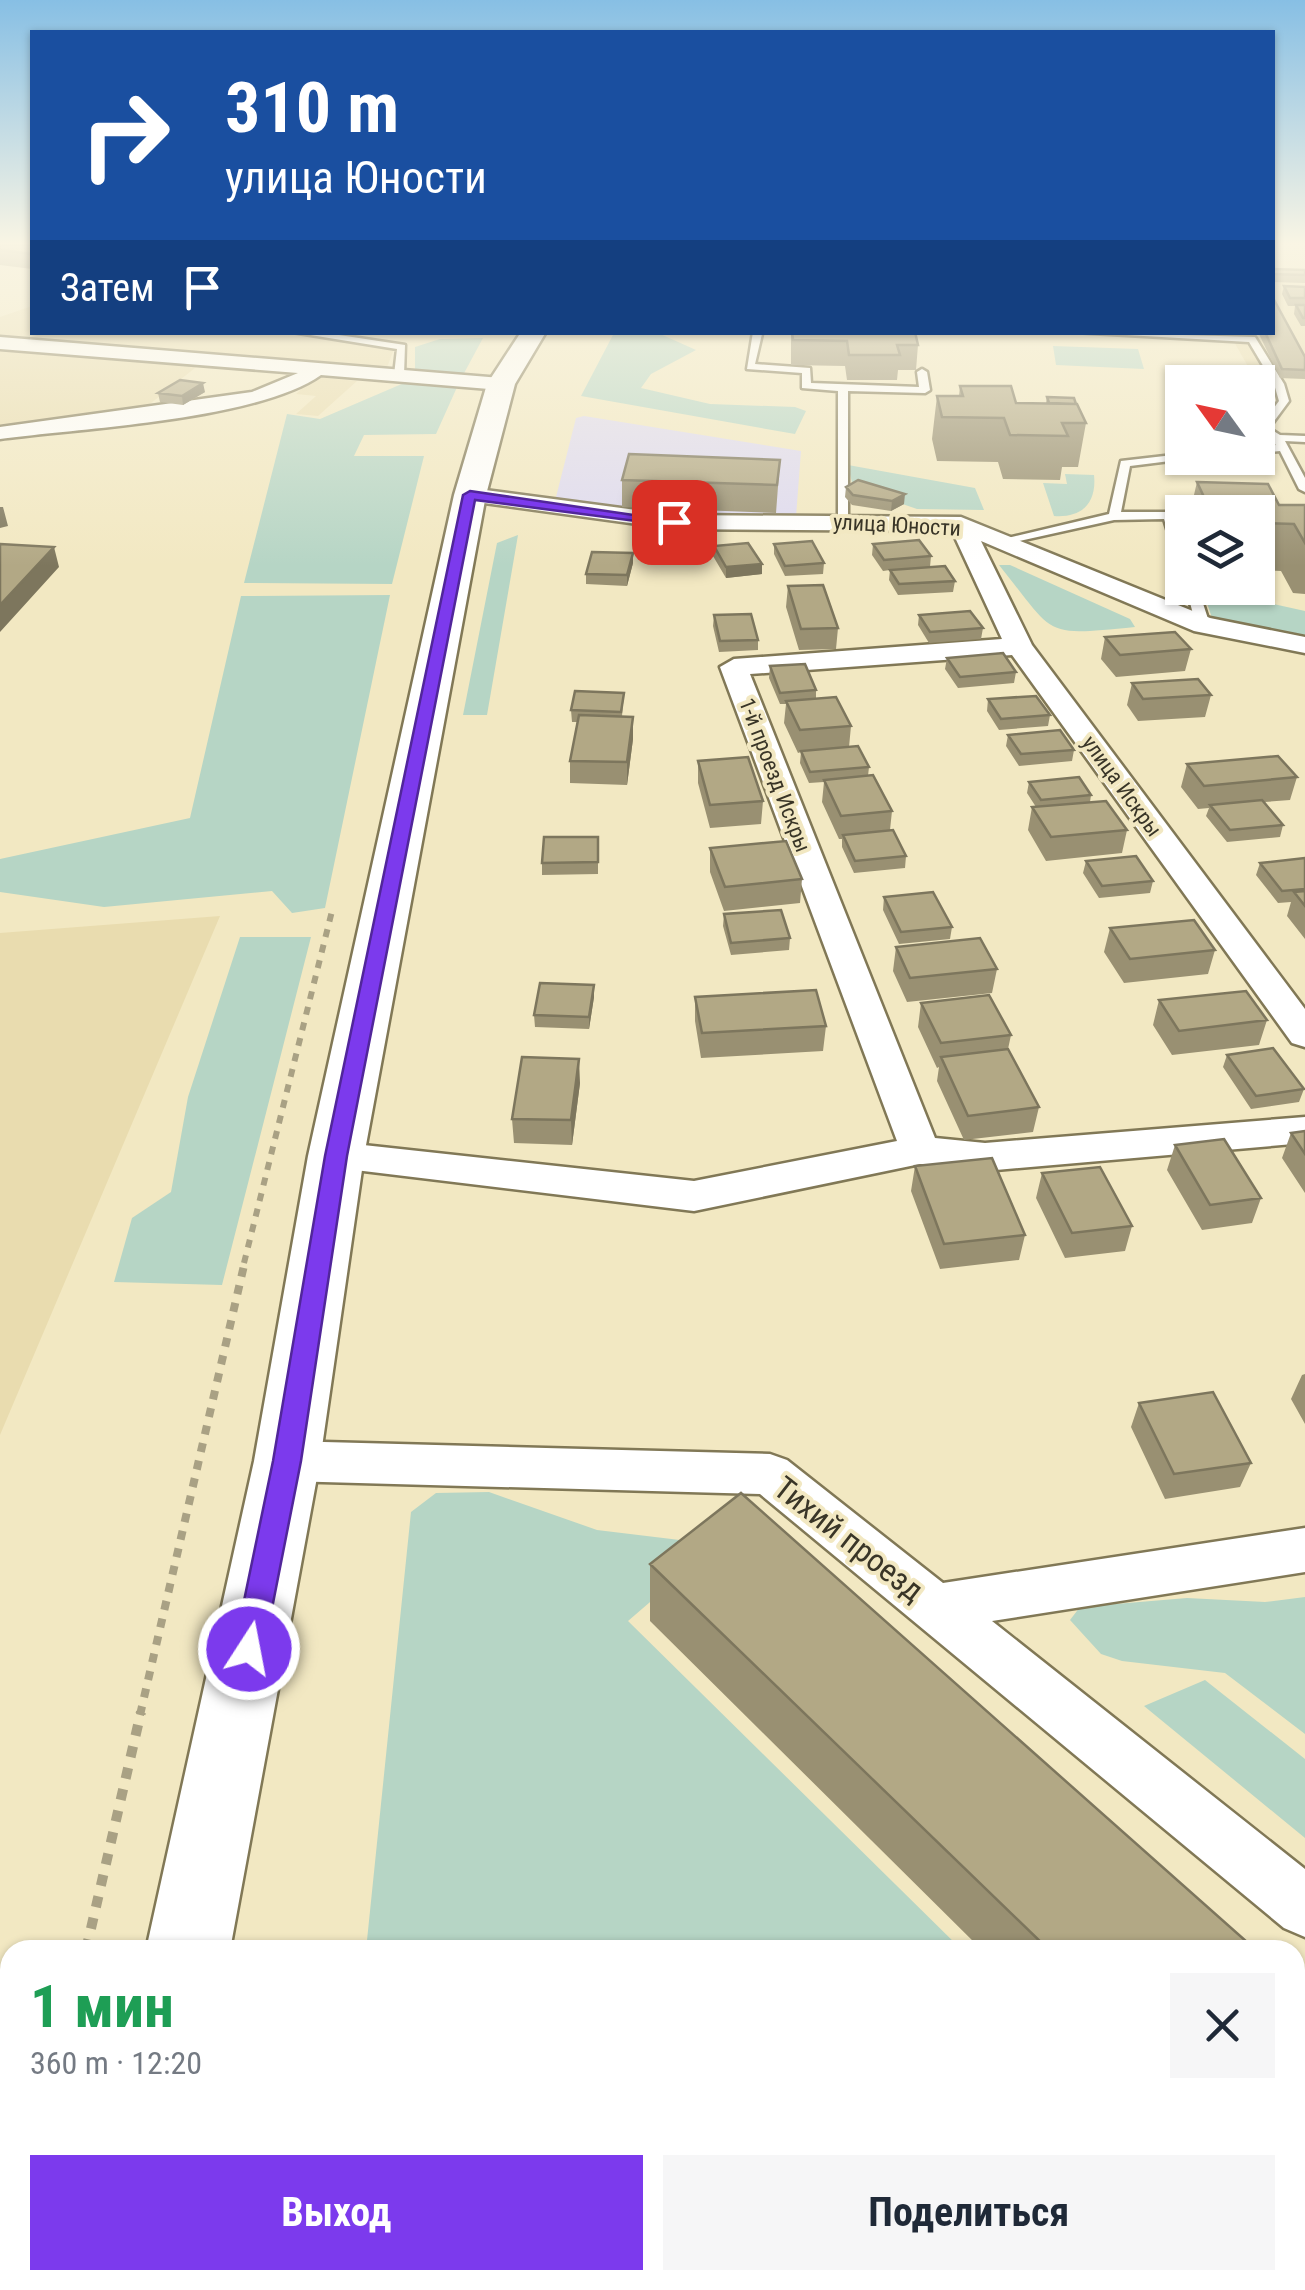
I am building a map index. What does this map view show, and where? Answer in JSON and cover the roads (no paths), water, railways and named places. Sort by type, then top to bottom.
[{"type":"main road","points":[[190,1940],[287,1461],[336,1156],[470,495],[501,384],[521,352]]},
{"type":"street","points":[[113,352],[501,384]]},
{"type":"street","points":[[0,433],[255,398],[295,384],[318,368]]},
{"type":"street","name":"улица Юности","points":[[470,495],[674,522],[960,524],[1204,625],[1305,645]]},
{"type":"street","name":"улица Искры","points":[[960,524],[1018,646],[1305,1034]]},
{"type":"street","name":"1-й проезд Искры","points":[[920,1150],[734,667],[1018,646]]},
{"type":"street","points":[[336,1156],[694,1196],[920,1150],[986,1157],[1305,1130]]},
{"type":"street","name":"Тихий проезд","points":[[287,1461],[770,1474],[1305,1907]]},
{"type":"street","points":[[936,1607],[1284,1552]]},
{"type":"lane","points":[[399,375],[402,352]]},
{"type":"lane","points":[[753,352],[750,368],[807,370],[806,386],[925,390],[922,372]]},
{"type":"lane","points":[[1260,352],[1279,384],[1284,401],[1263,429],[1280,443],[1305,489]]},
{"type":"lane","points":[[843,388],[844,521]]},
{"type":"lane","points":[[1275,445],[1305,439]]},
{"type":"lane","points":[[1114,516],[1125,463],[1165,459]]},
{"type":"lane","points":[[1001,541],[1114,516],[1165,516]]},
{"type":"lane","points":[[1198,605],[1204,625]]}]
